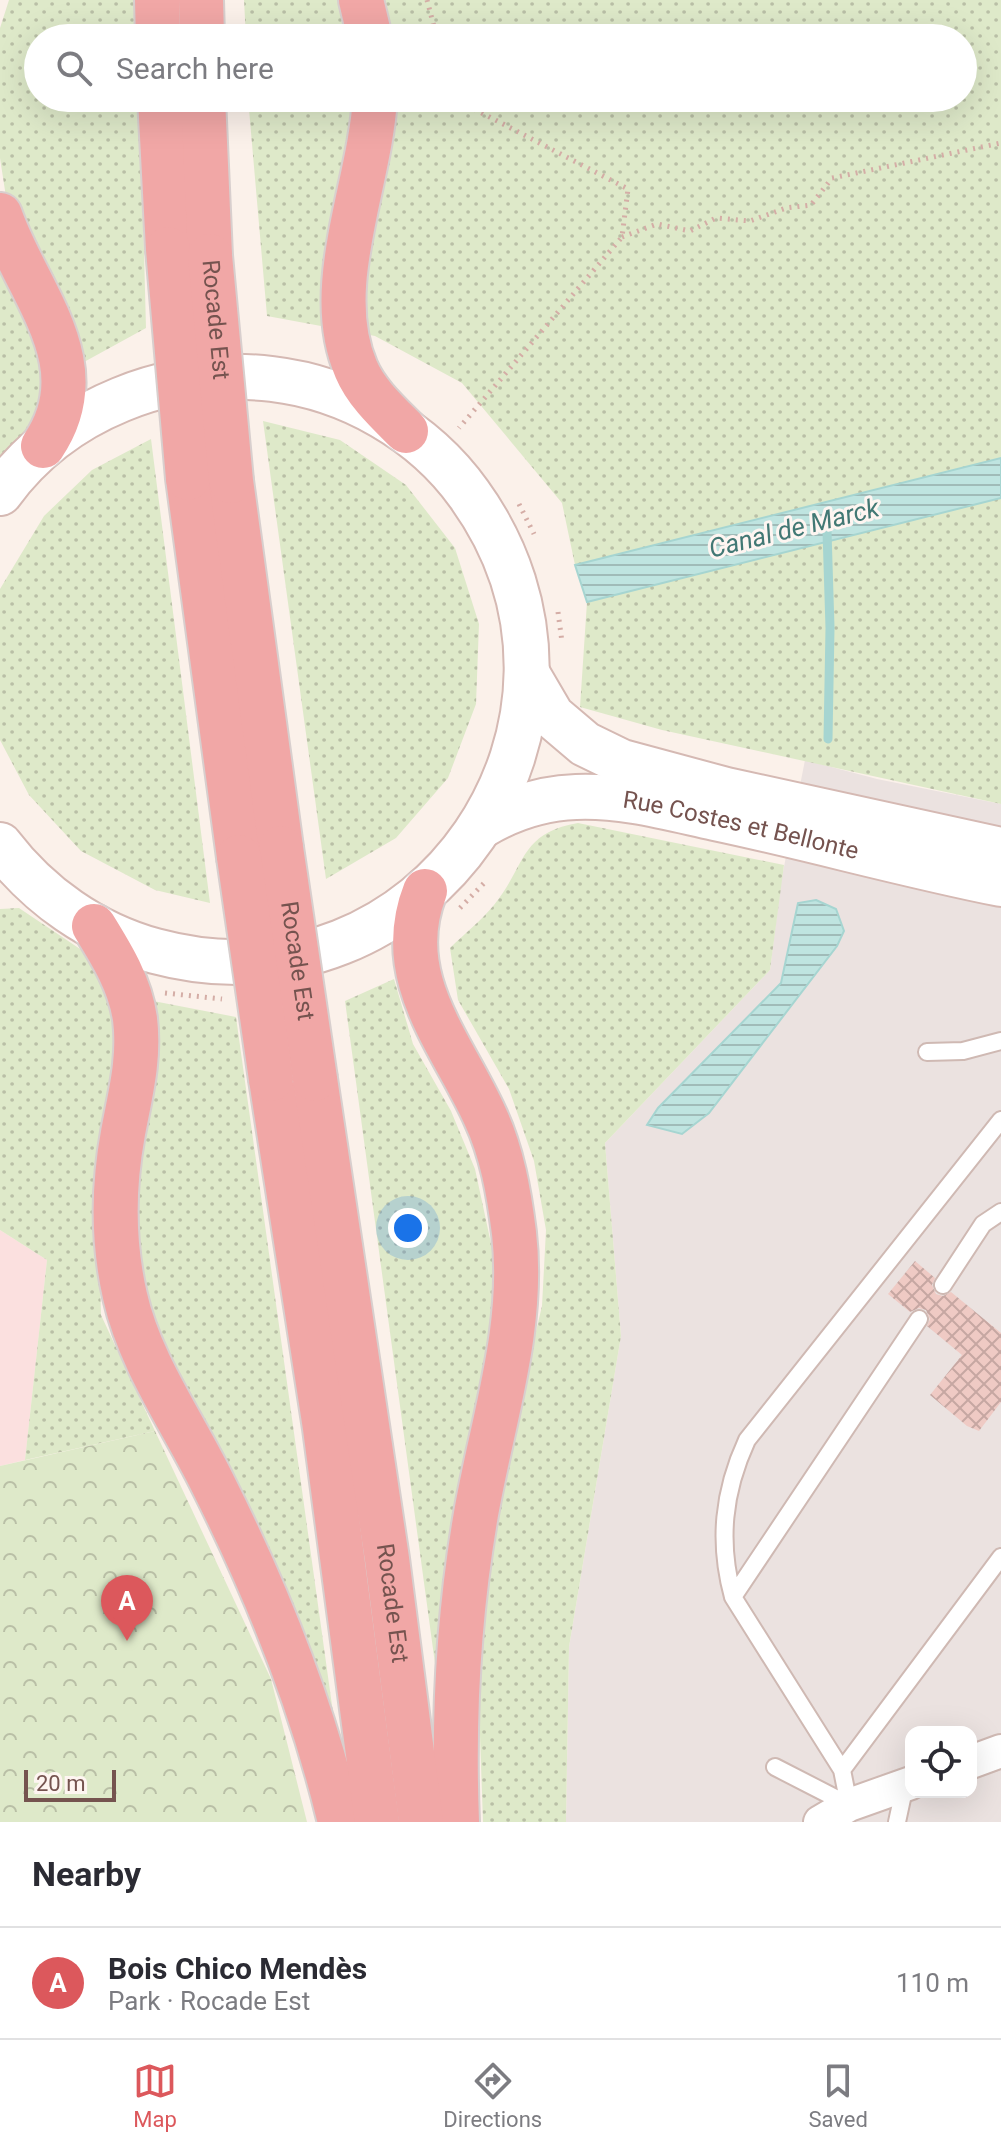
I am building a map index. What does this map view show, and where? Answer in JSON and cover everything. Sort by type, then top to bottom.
[{"type":"highway","points":[[157,0],[158,24]]},
{"type":"highway","points":[[201,0],[202,24]]},
{"type":"highway","points":[[361,0],[367,24]]},
{"type":"highway","name":"Rocade Est","points":[[161,112],[168,249],[188,478],[271,1079],[325,1428],[377,1822]]},
{"type":"highway","name":"Rocade Est","points":[[204,112],[210,256],[231,481],[281,848],[387,1559],[421,1822]]},
{"type":"highway","points":[[373,112],[368,163],[346,259],[343,310],[356,370],[370,392],[406,431]]},
{"type":"highway","points":[[0,215],[49,320],[63,366],[60,414],[43,446]]},
{"type":"highway","points":[[425,891],[418,914],[415,945],[422,993],[431,1018],[470,1084],[500,1154],[516,1260],[511,1337],[477,1510],[463,1603],[454,1723],[457,1822]]},
{"type":"highway","points":[[94,926],[125,982],[135,1017],[136,1052],[115,1204],[125,1297],[146,1356],[268,1599],[304,1691],[340,1822]]},
{"type":"main road","points":[[0,493],[43,446],[89,414],[127,397],[166,384],[222,376],[305,384],[357,403],[406,431],[463,486],[493,530],[520,605],[528,675],[523,720],[512,764],[483,825],[457,860],[425,891],[357,935],[305,953],[265,960],[224,961],[170,955],[144,948],[94,926],[20,886],[0,845]]},
{"type":"main road","name":"Rue Costes et Bellonte","points":[[528,675],[552,716],[585,744],[622,762],[726,790],[1001,850]]},
{"type":"main road","name":"Rue Costes et Bellonte","points":[[483,825],[538,802],[576,797],[613,798],[768,829],[1001,884]]},
{"type":"street","points":[[977,1760],[1001,1751]]},
{"type":"street","points":[[820,1822],[849,1805],[905,1785]]},
{"type":"lane","points":[[927,1052],[963,1051],[1001,1041]]},
{"type":"lane","points":[[849,1805],[842,1770],[733,1597],[724,1565],[723,1532],[729,1491],[747,1440],[1001,1120]]},
{"type":"lane","points":[[943,1285],[983,1224],[1001,1212]]},
{"type":"lane","points":[[733,1597],[919,1319]]},
{"type":"lane","points":[[842,1770],[1001,1557]]},
{"type":"lane","points":[[775,1767],[849,1805]]},
{"type":"lane","points":[[897,1822],[905,1794]]},
{"type":"path","points":[[427,0],[433,24]]},
{"type":"path","points":[[480,112],[628,189],[622,237]]},
{"type":"path","points":[[459,428],[622,237],[657,224],[690,231],[716,218],[750,221],[786,208],[811,205],[832,178],[1001,143]]},
{"type":"path","points":[[449,419],[469,438]]},
{"type":"path","points":[[513,494],[539,546]]},
{"type":"path","points":[[556,601],[562,644]]},
{"type":"path","points":[[415,945],[473,897],[491,874]]},
{"type":"path","points":[[125,982],[153,991],[225,999]]},
{"type":"shaded area","points":[[805,760],[877,779],[1001,804],[1001,1822],[566,1822],[569,1647],[621,1336],[605,1143],[770,970],[781,882]]},
{"type":"shaded area","points":[[0,1230],[47,1260],[25,1460],[0,1466]]},
{"type":"green space","points":[[9,0],[137,0],[138,24],[24,24],[24,112],[140,112],[146,328],[84,362],[8,210],[0,158],[0,28]]},
{"type":"green space","points":[[244,0],[1001,0],[1001,458],[575,565],[562,503],[462,383],[375,336],[267,316],[249,112],[977,112],[977,24],[245,24]]},
{"type":"green space","points":[[0,266],[51,373],[38,418],[0,463]]},
{"type":"green space","points":[[263,421],[340,440],[406,485],[455,548],[479,624],[476,704],[448,778],[396,838],[326,879]]},
{"type":"green space","points":[[151,439],[210,903],[155,890],[81,851],[29,795],[0,740],[0,589],[44,516],[92,470]]},
{"type":"green space","points":[[1001,498],[1001,804],[662,730],[580,707],[587,602]]},
{"type":"green space","points":[[578,823],[784,865],[770,970],[605,1143],[621,1336],[569,1647],[566,1822],[483,1822],[478,1678],[489,1562],[513,1427],[542,1306],[546,1230],[534,1161],[509,1089],[458,1000],[450,948],[494,905],[534,843],[559,828]]},
{"type":"green space","points":[[19,908],[92,957],[118,1017],[115,1083],[98,1203],[101,1315],[155,1431],[25,1460],[47,1260],[0,1230],[0,909]]},
{"type":"green space","points":[[394,979],[413,1044],[451,1111],[475,1169],[492,1248],[498,1314],[463,1471],[436,1671],[345,1001]]},
{"type":"green space","points":[[148,1000],[236,1017],[336,1734],[135,1281],[128,1223]]},
{"type":"green space","points":[[155,1431],[271,1679],[307,1822],[0,1822],[0,1466]]},
{"type":"water","name":"Canal de Marck","points":[[1001,458],[1001,498],[587,602],[575,565]]},
{"type":"water","points":[[816,900],[836,909],[844,931],[837,946],[709,1113],[682,1134],[647,1125],[658,1108],[781,983],[798,903]]},
{"type":"building","points":[[915,1261],[935,1278],[932,1285],[936,1294],[943,1296],[951,1292],[1001,1333],[1001,1402],[979,1431],[967,1426],[930,1395],[962,1355],[927,1326],[930,1319],[926,1310],[919,1308],[910,1312],[888,1294]]},
{"type":"waterway","name":"Canal de Marck","points":[[827,531],[830,628],[828,739]]},
{"type":"place","name":"Bois Chico Mendès","points":[[127,1641]]}]
